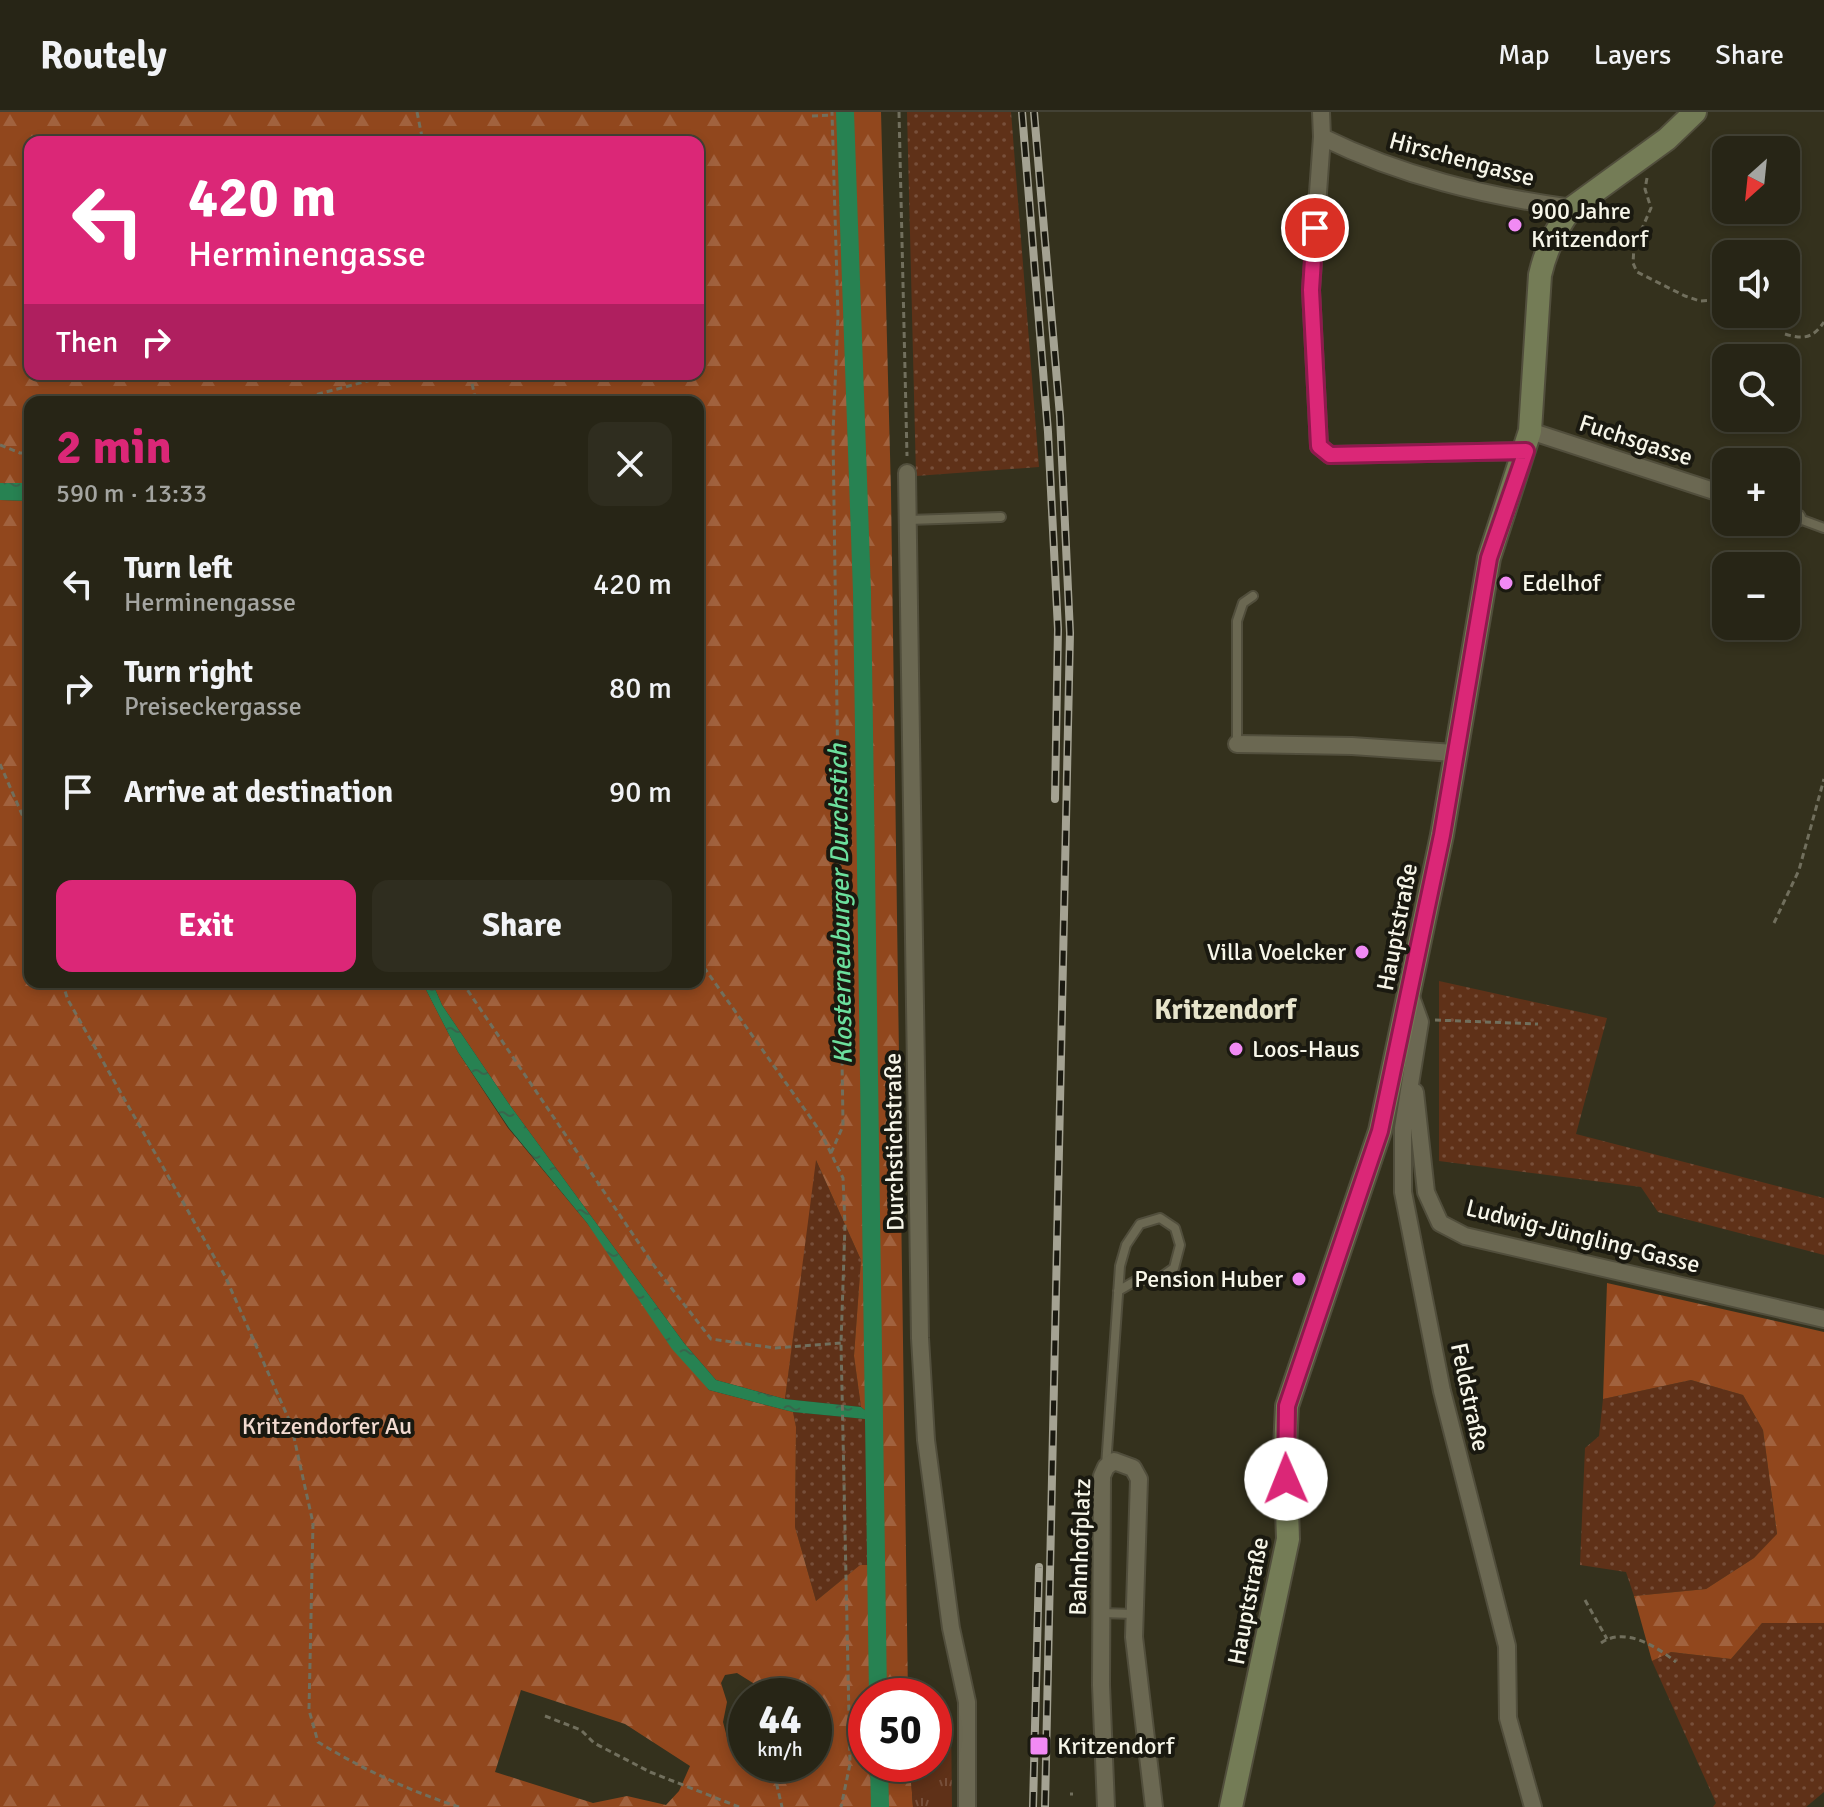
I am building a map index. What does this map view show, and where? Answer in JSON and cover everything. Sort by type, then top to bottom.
[{"type":"main road","name":"Hauptstraße","points":[[1231,1807],[1288,1539],[1287,1406],[1380,1131],[1442,835],[1489,558],[1528,441],[1540,275],[1553,237],[1572,208],[1667,139],[1695,112]]},
{"type":"street","points":[[1321,112],[1322,137]]},
{"type":"street","name":"Hirschengasse","points":[[1322,137],[1363,157],[1442,184],[1510,200],[1572,208]]},
{"type":"street","name":"Fuchsgasse","points":[[1322,137],[1311,290],[1319,446],[1330,455],[1528,441],[1712,491]]},
{"type":"street","name":"Durchstichstraße","points":[[907,473],[920,1338],[926,1440],[951,1628],[967,1702],[967,1807]]},
{"type":"street","points":[[1237,744],[1352,746],[1454,753]]},
{"type":"street","name":"Feldstraße","points":[[1410,994],[1420,1022],[1403,1128],[1403,1192],[1442,1391],[1507,1646],[1508,1718],[1533,1807]]},
{"type":"street","name":"Ludwig-Jüngling-Gasse","points":[[1412,1067],[1426,1192],[1440,1223],[1465,1236],[1824,1319]]},
{"type":"street","name":"Bahnhofplatz","points":[[1106,1807],[1101,1613],[1102,1476],[1106,1467],[1114,1461],[1133,1468],[1139,1479],[1134,1637],[1154,1807]]},
{"type":"lane","points":[[908,520],[1001,517]]},
{"type":"lane","points":[[1800,519],[1824,528]]},
{"type":"lane","points":[[1237,744],[1237,621],[1243,603],[1253,596]]},
{"type":"lane","points":[[1106,1467],[1118,1291],[1120,1266],[1126,1245],[1140,1224],[1160,1218],[1175,1228],[1180,1245],[1174,1268],[1157,1280],[1137,1280],[1118,1291]]},
{"type":"lane","points":[[1101,1613],[1135,1614]]},
{"type":"path","points":[[417,112],[422,136]]},
{"type":"path","points":[[899,112],[907,473]]},
{"type":"path","points":[[812,116],[832,114],[838,316],[833,433],[843,1126],[831,1153]]},
{"type":"path","points":[[1653,168],[1647,177],[1645,189],[1651,208],[1634,247],[1633,263],[1637,272],[1685,296],[1700,301],[1712,300]]},
{"type":"path","points":[[1785,334],[1802,339],[1816,334],[1824,322]]},
{"type":"path","points":[[311,396],[371,380]]},
{"type":"path","points":[[0,445],[24,451]]},
{"type":"path","points":[[0,764],[24,819]]},
{"type":"path","points":[[1774,923],[1799,870],[1824,779]]},
{"type":"path","points":[[704,967],[820,1131],[843,1178],[845,1225],[841,1343],[850,1764],[841,1807]]},
{"type":"path","points":[[64,988],[225,1276],[291,1424],[313,1523],[309,1710],[318,1742],[421,1795],[459,1807]]},
{"type":"path","points":[[466,988],[655,1267],[711,1339],[775,1348],[841,1343]]},
{"type":"path","points":[[1420,1022],[1447,1019],[1538,1024]]},
{"type":"path","points":[[1585,1600],[1607,1639]]},
{"type":"path","points":[[1601,1643],[1607,1639],[1628,1638],[1655,1646],[1676,1662]]},
{"type":"path","points":[[545,1716],[581,1730],[594,1743],[650,1772],[739,1807]]},
{"type":"path","points":[[776,1782],[782,1807]]},
{"type":"green space","name":"Kritzendorfer Au","points":[[0,112],[881,112],[891,492],[908,1678],[848,1678],[848,1782],[911,1782],[913,1807],[0,1807],[0,500],[24,501],[24,988],[425,988],[458,1052],[508,1128],[587,1223],[709,1390],[793,1412],[796,1427],[795,1527],[816,1601],[860,1565],[873,1565],[867,1412],[861,1407],[854,1356],[861,1260],[816,1160],[785,1399],[716,1380],[684,1343],[509,1104],[442,1005],[435,988],[704,988],[704,396],[24,396],[24,483],[0,483]],"holes":[[[521,1690],[625,1724],[690,1766],[679,1791],[666,1805],[627,1796],[593,1803],[495,1772]]]},
{"type":"green space","points":[[907,112],[1011,112],[1039,467],[916,476]]},
{"type":"green space","points":[[1439,981],[1607,1018],[1576,1134],[1824,1198],[1824,1255],[1658,1212],[1641,1187],[1439,1161]]},
{"type":"green space","points":[[815,1158],[861,1260],[854,1356],[861,1407],[785,1399]]},
{"type":"green space","points":[[1607,1283],[1824,1332],[1824,1623],[1762,1623],[1731,1659],[1671,1652],[1652,1661],[1634,1596],[1706,1589],[1754,1558],[1777,1534],[1763,1430],[1743,1395],[1691,1380],[1603,1399]]},
{"type":"green space","points":[[1691,1380],[1743,1395],[1763,1430],[1777,1535],[1754,1558],[1706,1589],[1634,1596],[1626,1572],[1580,1565],[1585,1448],[1599,1436],[1603,1399]]},
{"type":"green space","points":[[793,1412],[865,1419],[873,1565],[860,1565],[816,1601],[795,1527],[796,1428]]},
{"type":"green space","points":[[1762,1623],[1824,1623],[1824,1792],[1806,1807],[1713,1807],[1716,1803],[1652,1661],[1671,1652],[1731,1659]]},
{"type":"green space","points":[[911,1782],[952,1782],[952,1807],[913,1807]]},
{"type":"water","points":[[0,483],[24,483],[24,501],[0,500]]},
{"type":"water","points":[[425,988],[435,988],[442,1005],[509,1104],[684,1343],[716,1380],[785,1399],[861,1407],[867,1412],[865,1419],[793,1412],[709,1390],[672,1349],[587,1223],[509,1128],[458,1052]]},
{"type":"waterway","name":"Klosterneuburger Durchstich","points":[[845,112],[862,592],[878,1678]]},
{"type":"waterway","points":[[860,1412],[874,1413]]},
{"type":"waterway","name":"Klosterneuburger Durchstich","points":[[879,1782],[880,1807]]},
{"type":"railway","points":[[1022,112],[1048,432],[1058,629],[1055,799]]},
{"type":"railway","points":[[1034,112],[1060,416],[1070,633],[1045,1807]]},
{"type":"railway","points":[[1033,1807],[1039,1567]]},
{"type":"place","name":"900 Jahre Kritzendorf","points":[[1515,225]]},
{"type":"place","name":"Edelhof","points":[[1506,583]]},
{"type":"place","name":"Villa Voelcker","points":[[1362,952]]},
{"type":"place","name":"Loos-Haus","points":[[1236,1049]]},
{"type":"place","name":"Pension Huber","points":[[1299,1279]]},
{"type":"place","name":"Kritzendorf","points":[[1039,1746]]},
{"type":"district","name":"Kritzendorf","points":[[1225,1010]]},
{"type":"route","points":[[1286,1479],[1287,1406],[1300,1360],[1380,1131],[1442,835],[1489,558],[1526,451],[1330,455],[1319,446],[1311,290],[1315,228]]}]
